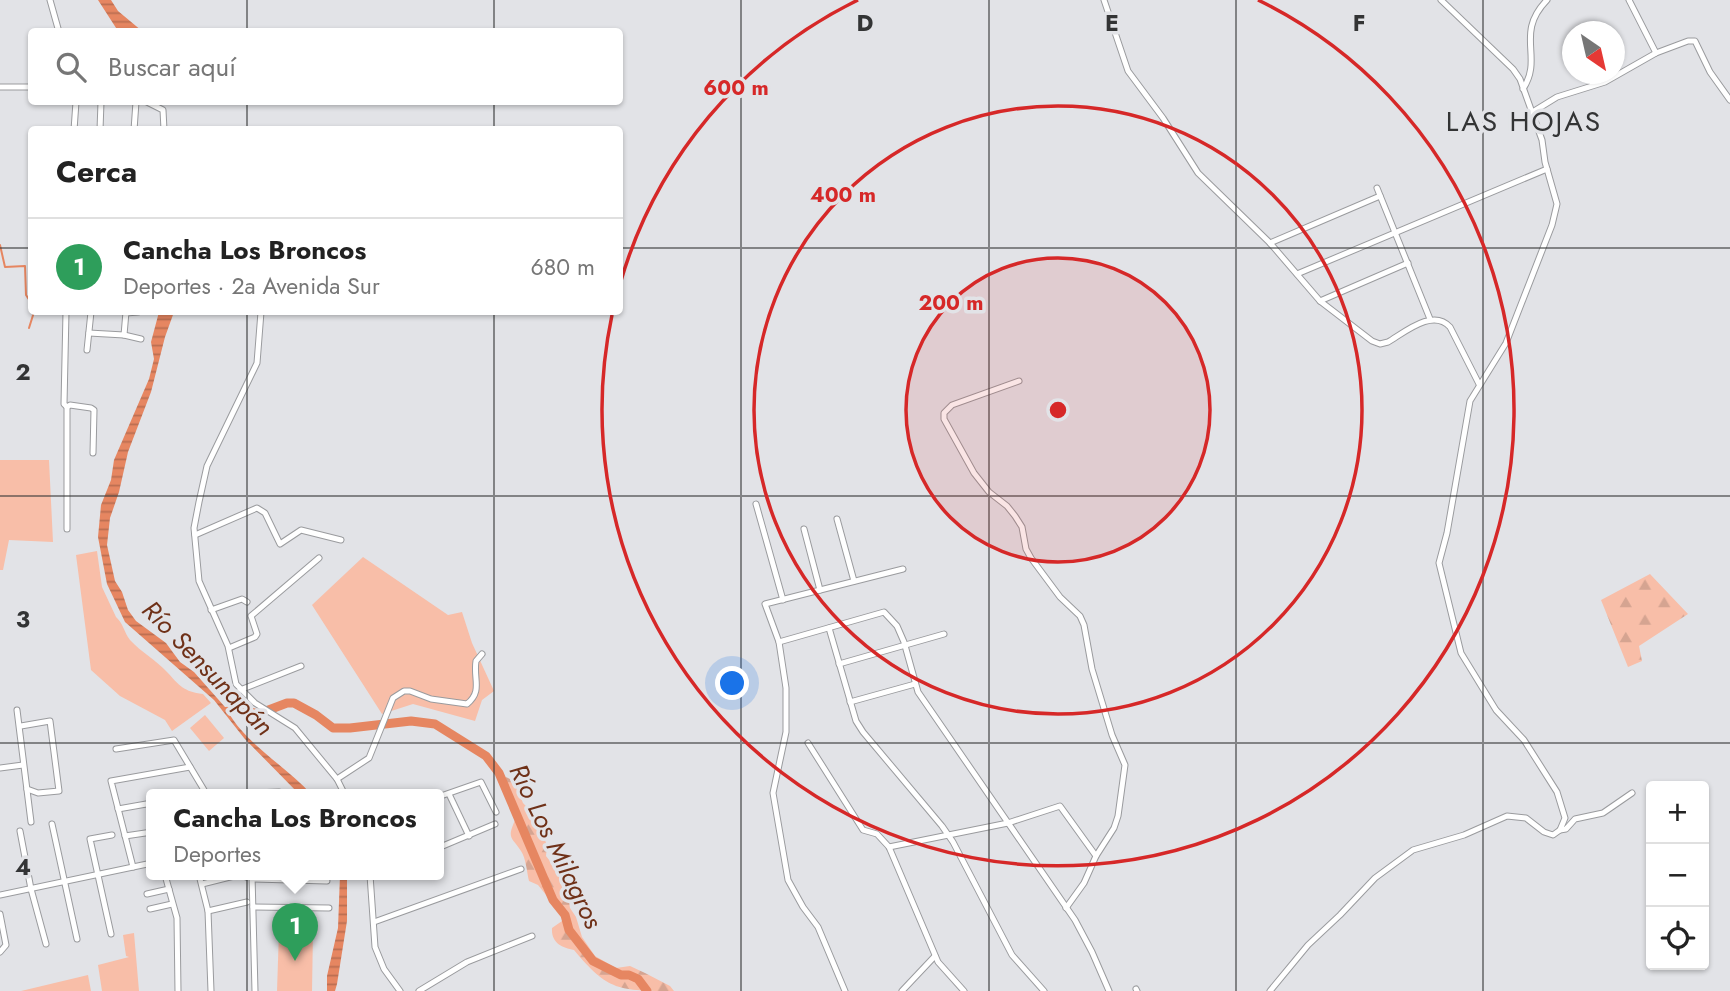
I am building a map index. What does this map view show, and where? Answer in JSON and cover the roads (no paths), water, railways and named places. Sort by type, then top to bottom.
[{"type":"street","points":[[50,0],[58,28]]},
{"type":"street","points":[[1104,0],[1128,71],[1163,118],[1198,173],[1270,243],[1320,301],[1372,341],[1380,344],[1430,319],[1445,321],[1479,384]]},
{"type":"street","points":[[1441,0],[1513,69],[1542,140],[1557,204],[1552,225],[1506,343],[1470,401],[1449,521],[1440,555],[1440,573],[1461,653],[1488,700],[1524,740],[1557,792],[1565,818],[1560,830]]},
{"type":"street","points":[[1523,89],[1532,72],[1529,37],[1531,25],[1535,14],[1547,0]]},
{"type":"street","points":[[1629,0],[1656,53]]},
{"type":"street","points":[[1531,113],[1557,97],[1605,82],[1656,53],[1688,41],[1695,41],[1710,72],[1730,100]]},
{"type":"street","points":[[0,87],[28,87]]},
{"type":"street","points":[[74,126],[76,105]]},
{"type":"street","points":[[100,126],[101,105]]},
{"type":"street","points":[[134,126],[136,105]]},
{"type":"street","points":[[153,105],[163,110],[164,126]]},
{"type":"street","points":[[1297,274],[1547,169]]},
{"type":"street","points":[[1377,188],[1430,319]]},
{"type":"street","points":[[1270,243],[1380,196]]},
{"type":"street","points":[[1320,301],[1408,263]]},
{"type":"street","points":[[66,315],[64,404],[67,407],[67,529]]},
{"type":"street","points":[[88,350],[91,315]]},
{"type":"street","points":[[124,335],[126,315]]},
{"type":"street","points":[[261,315],[257,363],[207,466],[195,535],[200,581],[229,648],[236,684],[240,690],[255,703],[295,728],[337,779],[342,789]]},
{"type":"street","points":[[89,333],[141,339]]},
{"type":"street","points":[[1019,381],[952,405],[944,413],[944,419],[974,473],[989,492],[1007,506],[1022,527],[1026,549],[1031,558],[1060,597],[1080,616],[1092,669],[1112,735],[1125,765],[1114,828],[1096,856],[1084,883],[1066,908]]},
{"type":"street","points":[[67,407],[70,405],[94,410],[93,453]]},
{"type":"street","points":[[756,504],[783,600]]},
{"type":"street","points":[[195,535],[257,508],[265,513],[280,544],[301,530],[341,540]]},
{"type":"street","points":[[838,519],[854,581]]},
{"type":"street","points":[[803,528],[820,590]]},
{"type":"street","points":[[229,648],[255,637],[257,634],[251,616],[319,558]]},
{"type":"street","points":[[845,991],[818,927],[788,880],[773,793],[786,732],[786,688],[779,642],[765,604],[903,569]]},
{"type":"street","points":[[211,610],[242,599],[247,602]]},
{"type":"street","points":[[779,642],[884,612],[897,626],[918,692],[1066,908],[1092,952],[1109,991]]},
{"type":"street","points":[[829,628],[856,721],[948,836],[1012,955],[1044,991]]},
{"type":"street","points":[[839,664],[944,634]]},
{"type":"street","points":[[337,779],[369,758],[393,698],[404,691],[441,701],[467,704],[476,696],[474,666],[482,654]]},
{"type":"street","points":[[240,690],[302,666]]},
{"type":"street","points":[[850,702],[915,684]]},
{"type":"street","points":[[17,710],[31,822]]},
{"type":"street","points":[[21,726],[50,721],[59,791],[38,793],[27,789]]},
{"type":"street","points":[[116,749],[174,740],[203,789]]},
{"type":"street","points":[[808,743],[863,830],[877,834],[889,847],[938,962],[964,991]]},
{"type":"street","points":[[0,768],[23,765]]},
{"type":"street","points":[[133,867],[111,781],[190,767]]},
{"type":"street","points":[[444,796],[481,782],[496,812]]},
{"type":"street","points":[[1270,991],[1308,945],[1375,878],[1413,850],[1464,835],[1507,816],[1526,818],[1548,835],[1566,828],[1575,819],[1602,813],[1632,793]]},
{"type":"street","points":[[449,794],[469,836]]},
{"type":"street","points":[[118,809],[146,804]]},
{"type":"street","points":[[889,847],[1009,823],[1060,806],[1096,856]]},
{"type":"street","points":[[52,824],[77,939]]},
{"type":"street","points":[[444,844],[495,824]]},
{"type":"street","points":[[20,831],[31,889],[46,944]]},
{"type":"street","points":[[125,836],[146,833]]},
{"type":"street","points":[[111,934],[90,839],[112,835]]},
{"type":"street","points":[[0,895],[146,864]]},
{"type":"street","points":[[374,922],[521,869]]},
{"type":"street","points":[[166,880],[178,932],[178,991]]},
{"type":"street","points":[[201,880],[208,911],[211,991]]},
{"type":"street","points":[[202,884],[218,880]]},
{"type":"street","points":[[249,880],[255,991]]},
{"type":"street","points":[[308,880],[327,881]]},
{"type":"street","points":[[370,880],[373,939],[378,958],[400,991]]},
{"type":"street","points":[[147,894],[169,889]]},
{"type":"street","points":[[208,911],[249,903],[329,908]]},
{"type":"street","points":[[150,909],[172,904]]},
{"type":"street","points":[[0,914],[6,945],[0,952]]},
{"type":"street","points":[[419,991],[467,962],[532,936]]},
{"type":"street","points":[[902,991],[935,956]]},
{"type":"waterway","points":[[0,245],[5,267],[25,266],[28,298]]},
{"type":"waterway","points":[[29,328],[33,315]]},
{"type":"waterway","name":"Río Los Milagros","points":[[239,709],[258,714],[294,703],[333,728],[411,721],[435,724],[486,756],[499,773],[553,900],[565,915],[569,930],[593,961],[621,975],[638,979],[647,991]]},
{"type":"place","name":"Cancha Los Broncos","points":[[295,961]]},
{"type":"district","name":"LAS HOJAS","points":[[1524,121]]},
{"type":"water label","name":"Río Sensunapán","points":[[208,668]]}]
